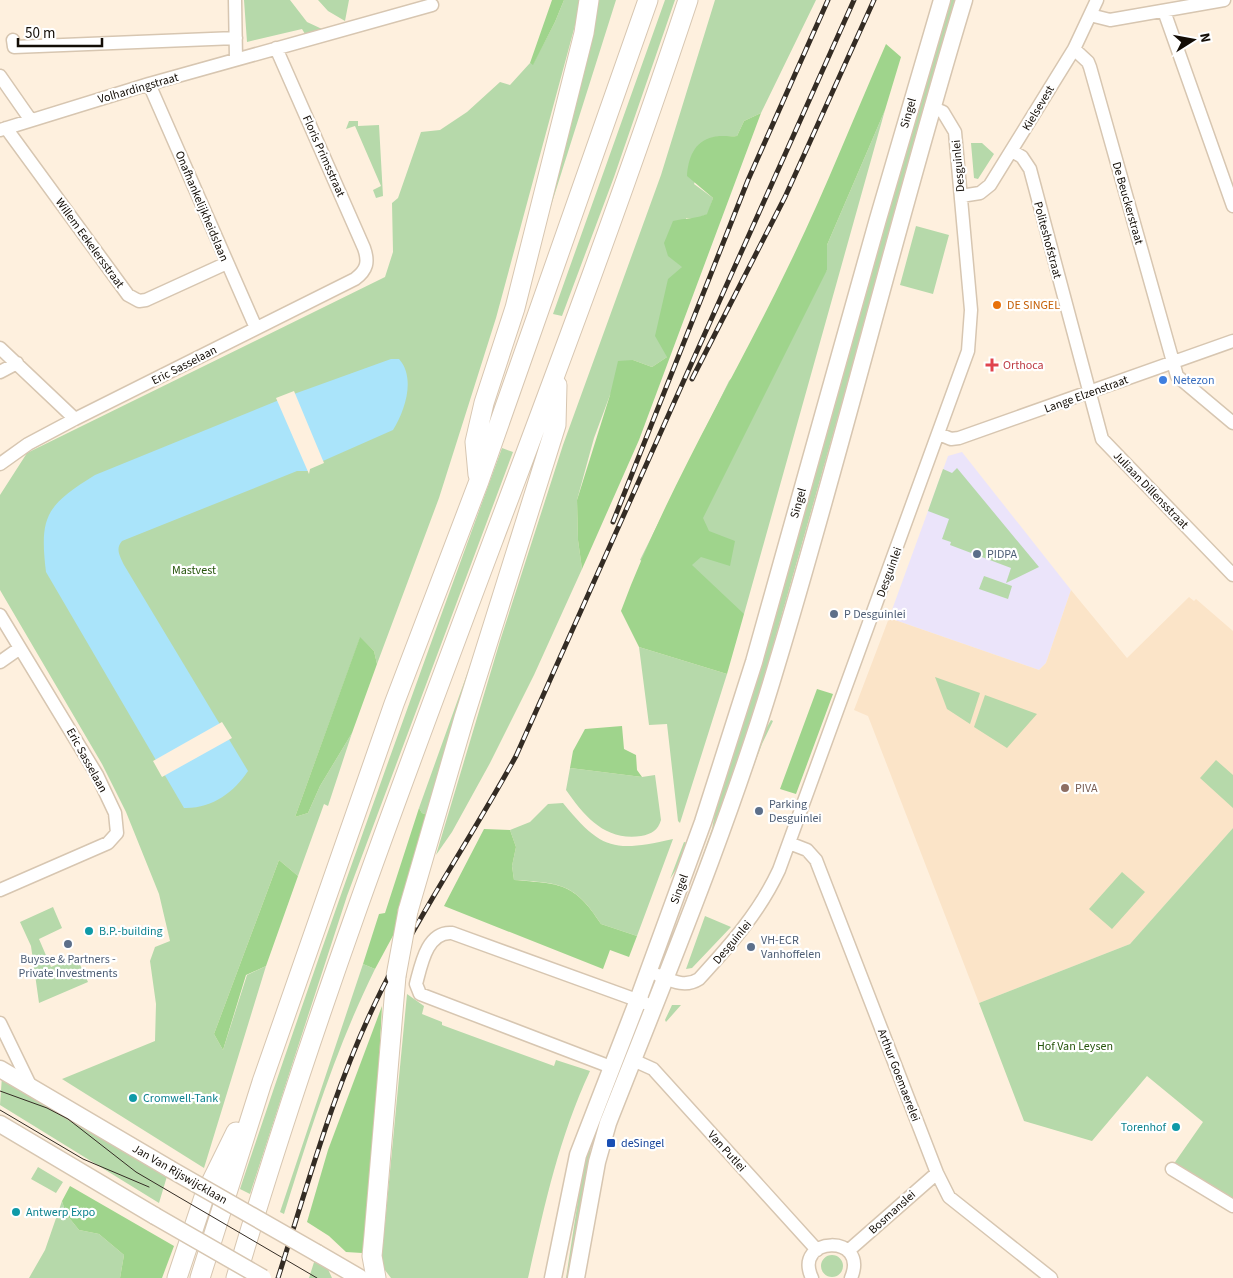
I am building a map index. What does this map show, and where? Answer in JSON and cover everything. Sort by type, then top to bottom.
[{"type":"highway","points":[[479,481],[475,442],[484,403],[515,308],[584,33],[590,0]]},
{"type":"highway","points":[[200,1278],[262,1082],[394,704],[479,481],[648,0]]},
{"type":"highway","points":[[236,1278],[275,1153],[356,911],[557,368],[657,93],[688,0]]},
{"type":"highway","points":[[376,1278],[372,1256],[396,976],[408,912],[449,765],[556,425],[557,368]]},
{"type":"highway","points":[[177,1278],[204,1197],[262,1082]]},
{"type":"main road","name":"Singel","points":[[638,1000],[703,822],[754,662],[904,126],[942,0]]},
{"type":"main road","name":"Singel","points":[[665,978],[745,763],[776,668],[931,107],[964,0]]},
{"type":"main road","points":[[576,1278],[597,1162],[608,1123],[665,978]]},
{"type":"main road","points":[[553,1278],[578,1155],[638,1000]]},
{"type":"main road","name":"Jan Van Rijswijcklaan","points":[[0,1069],[360,1278]]},
{"type":"main road","points":[[0,1124],[263,1278]]},
{"type":"street","points":[[235,0],[236,59]]},
{"type":"street","name":"Kielsevest","points":[[961,196],[986,190],[1074,49],[1097,0]]},
{"type":"street","points":[[1090,15],[1110,20],[1224,0]]},
{"type":"street","name":"Volhardingstraat","points":[[3,129],[30,119],[149,84],[432,5]]},
{"type":"street","points":[[1164,11],[1233,206]]},
{"type":"street","points":[[13,40],[14,47],[236,38]]},
{"type":"street","name":"Floris Primsstraat","points":[[276,48],[364,248],[366,266]]},
{"type":"street","name":"De Beuckerstraat","points":[[1074,49],[1088,62],[1090,67],[1177,376],[1233,423]]},
{"type":"street","points":[[0,76],[30,119]]},
{"type":"street","name":"Onafhankelijkheidslaan","points":[[149,84],[256,328]]},
{"type":"street","name":"Desguinlei","points":[[649,972],[685,984],[691,984],[699,980],[760,907],[779,870],[968,352],[970,310],[955,132],[943,112],[931,107]]},
{"type":"street","name":"Willem Eekelersstraat","points":[[3,129],[128,296],[133,299],[146,300],[227,263]]},
{"type":"street","name":"Politeshofstraat","points":[[1012,151],[1022,157],[1030,169],[1088,393]]},
{"type":"street","name":"Eric Sasselaan","points":[[0,464],[28,444],[75,419],[355,278],[366,266]]},
{"type":"street","name":"Lange Elzenstraat","points":[[939,434],[951,439],[959,438],[1233,341]]},
{"type":"street","points":[[0,348],[75,419]]},
{"type":"street","points":[[0,372],[17,364]]},
{"type":"street","name":"Juliaan Dillensstraat","points":[[1088,393],[1102,439],[1233,575]]},
{"type":"street","name":"Eric Sasselaan","points":[[0,615],[97,775],[115,813],[117,833],[108,843],[0,890]]},
{"type":"street","points":[[0,662],[20,648]]},
{"type":"street","name":"Arthur Goemaerelei","points":[[789,843],[807,850],[816,860],[937,1173],[949,1197],[1051,1278]]},
{"type":"street","points":[[611,1067],[420,994],[416,984],[432,940],[440,934],[452,933],[654,1007]]},
{"type":"street","points":[[0,1023],[31,1087]]},
{"type":"street","name":"Van Putlei","points":[[633,1060],[652,1069],[817,1250]]},
{"type":"street","points":[[1172,1169],[1233,1206]]},
{"type":"street","name":"Bosmanslei","points":[[848,1251],[937,1173]]},
{"type":"street","points":[[812,1278],[810,1262],[817,1250],[829,1244],[843,1247],[848,1251],[854,1264],[851,1278]]},
{"type":"shaded area","name":"PIDPA","points":[[962,452],[1071,590],[1046,663],[1039,670],[889,618],[948,456]]},
{"type":"shaded area","name":"PIVA","points":[[1071,590],[1127,658],[1189,597],[1194,601],[1196,599],[1233,631],[1233,828],[1130,944],[979,1003],[868,716],[854,710],[889,618],[1039,670],[1046,663]]},
{"type":"green space","points":[[244,0],[290,0],[307,22],[322,29],[305,34],[302,29],[247,42]]},
{"type":"green space","points":[[318,0],[349,0],[345,21],[328,11]]},
{"type":"green space","points":[[552,0],[564,0],[533,65],[530,63]]},
{"type":"green space","name":"Mastvest","points":[[564,0],[580,0],[577,18],[496,318],[439,498],[377,664],[374,651],[360,638],[295,817],[308,813],[320,786],[352,733],[328,806],[324,804],[298,876],[279,860],[214,1034],[223,1050],[247,975],[266,966],[204,1168],[62,1079],[155,1041],[156,1004],[150,961],[155,947],[170,941],[159,894],[126,812],[102,764],[0,590],[0,495],[27,453],[385,277],[393,252],[392,203],[398,198],[421,132],[440,130],[467,112],[500,82],[510,85],[530,63],[533,64]]},
{"type":"green space","points":[[597,0],[616,0],[537,250]]},
{"type":"green space","points":[[665,0],[675,0],[614,177],[562,316],[553,314]]},
{"type":"green space","points":[[715,0],[816,0],[761,113],[744,121],[737,136],[713,137],[694,184],[713,198],[708,214],[695,219],[686,218],[682,267],[667,357],[652,367],[633,360],[610,395],[594,438],[577,500],[578,540],[582,569],[534,675],[490,763],[452,832],[436,855],[500,641],[563,445],[661,175]]},
{"type":"green space","points":[[949,0],[956,0],[754,713],[720,817],[669,950],[712,829],[716,807]]},
{"type":"green space","points":[[886,44],[901,57],[885,110],[827,245],[827,270],[703,518],[709,531],[735,541],[730,566],[701,557],[692,565],[744,614],[727,674],[639,647],[621,611],[639,567],[678,481],[766,312],[800,241]]},
{"type":"green space","points":[[885,110],[743,614],[640,560],[729,381],[827,270],[827,245]]},
{"type":"green space","points":[[761,113],[639,440],[582,569],[578,540],[577,500],[610,395],[618,361],[633,360],[652,367],[667,357],[655,336],[668,279],[682,267],[668,256],[664,243],[673,221],[707,214],[713,198],[687,176],[691,157],[701,142],[716,136],[737,136],[744,121]]},
{"type":"green space","points":[[349,121],[358,121],[358,126],[379,125],[383,196],[376,198],[373,190],[381,186],[355,126],[346,129]]},
{"type":"green space","points":[[971,143],[982,143],[994,154],[978,179],[974,178]]},
{"type":"green space","points":[[916,226],[949,235],[933,294],[900,285]]},
{"type":"green space","points":[[502,448],[513,452],[347,896],[250,1194],[240,1189],[271,1096],[368,817]]},
{"type":"green space","points":[[957,468],[1039,567],[1006,583],[1011,568],[950,545],[951,542],[942,539],[949,519],[928,511],[943,469],[952,473]]},
{"type":"green space","points":[[984,576],[1012,586],[1008,599],[979,589]]},
{"type":"green space","points":[[481,635],[427,815],[422,813],[419,808]]},
{"type":"green space","points":[[360,637],[374,651],[377,664],[352,733],[320,786],[308,813],[295,817]]},
{"type":"green space","points":[[639,647],[727,674],[680,823],[678,821],[667,724],[649,725]]},
{"type":"green space","points":[[935,677],[980,693],[970,724],[947,709]]},
{"type":"green space","points":[[817,689],[833,694],[796,794],[780,789]]},
{"type":"green space","points":[[985,695],[1037,714],[1007,748],[974,727]]},
{"type":"green space","points":[[771,720],[773,721],[762,744],[682,959],[680,958],[761,737]]},
{"type":"green space","points":[[622,726],[624,749],[636,755],[637,770],[642,777],[570,768],[573,751],[585,729]]},
{"type":"green space","points":[[1216,760],[1233,775],[1233,808],[1200,778]]},
{"type":"green space","points":[[570,768],[642,777],[655,775],[661,820],[658,826],[654,831],[641,836],[628,837],[606,831],[589,818],[566,790]]},
{"type":"green space","points":[[563,803],[588,831],[611,844],[637,846],[673,839],[637,936],[601,924],[583,900],[565,888],[543,882],[514,880],[512,866],[516,847],[510,830],[530,822],[548,804]]},
{"type":"green space","points":[[419,808],[422,813],[427,815],[395,932],[375,969],[363,964],[379,914],[385,913]]},
{"type":"green space","name":"Hof Van Leysen","points":[[1233,828],[1233,1201],[1173,1165],[1203,1122],[1147,1076],[1092,1141],[1024,1121],[979,1003],[1130,944]]},
{"type":"green space","points":[[484,829],[510,830],[516,847],[512,866],[514,880],[543,883],[565,888],[582,900],[601,924],[637,936],[629,957],[610,950],[603,969],[444,906]]},
{"type":"green space","points":[[684,842],[688,843],[682,860],[670,879]]},
{"type":"green space","points":[[279,860],[298,876],[266,966],[246,975],[223,1050],[214,1034]]},
{"type":"green space","points":[[1122,872],[1145,892],[1112,929],[1089,909]]},
{"type":"green space","points":[[53,907],[62,928],[39,939],[51,967],[76,956],[88,982],[39,1003],[31,946],[20,922]]},
{"type":"green space","points":[[705,916],[731,927],[692,968],[686,969]]},
{"type":"green space","points":[[363,964],[375,969],[336,1059],[284,1214],[280,1212]]},
{"type":"green space","points":[[407,994],[424,1006],[422,1014],[442,1022],[442,1025],[554,1066],[556,1060],[590,1071],[569,1122],[561,1148],[528,1278],[391,1278],[381,1265]]},
{"type":"green space","points":[[672,1005],[681,1005],[666,1022],[665,1020]]},
{"type":"green space","points":[[382,1006],[372,1195],[362,1253],[346,1252],[329,1236],[307,1222],[328,1150]]},
{"type":"green space","points":[[2,1076],[168,1173],[159,1203],[0,1105]]},
{"type":"green space","points":[[592,1134],[589,1167],[569,1278],[566,1278],[585,1155]]},
{"type":"green space","points":[[38,1167],[63,1182],[56,1193],[31,1179]]},
{"type":"green space","points":[[70,1186],[174,1246],[162,1278],[120,1278],[124,1255],[99,1234],[79,1230],[66,1214],[62,1201]]},
{"type":"green space","points":[[62,1201],[66,1214],[79,1230],[99,1234],[124,1255],[120,1278],[29,1278],[45,1250]]},
{"type":"green space","points":[[832,1255],[840,1258],[843,1266],[840,1274],[832,1277],[824,1274],[821,1266],[824,1258]]},
{"type":"green space","points":[[315,1259],[327,1267],[332,1278],[309,1278]]},
{"type":"water","points":[[391,359],[399,359],[407,375],[408,385],[405,404],[393,430],[307,468],[309,471],[297,471],[122,541],[120,544],[119,553],[124,565],[248,771],[236,786],[221,798],[204,806],[184,808],[46,572],[44,537],[50,513],[66,495],[95,475],[294,394]]},
{"type":"pier","points":[[294,391],[324,463],[310,469],[309,474],[276,398]]},
{"type":"pier","points":[[222,722],[232,738],[162,777],[153,761]]},
{"type":"tram line","points":[[0,1091],[47,1108],[68,1119],[136,1172],[317,1278]]},
{"type":"tram line","points":[[0,1110],[83,1159],[149,1187]]},
{"type":"railway","points":[[613,522],[748,180],[828,0]]},
{"type":"railway","points":[[278,1278],[324,1131],[366,1024],[397,959],[516,756],[854,0]]},
{"type":"railway","points":[[692,379],[785,197],[874,0]]},
{"type":"place","name":"DE SINGEL","points":[[997,305]]},
{"type":"place","name":"Orthoca","points":[[992,365]]},
{"type":"place","name":"Netezon","points":[[1163,380]]},
{"type":"place","name":"PIDPA","points":[[977,554]]},
{"type":"place","name":"P Desguinlei","points":[[834,614]]},
{"type":"place","name":"PIVA","points":[[1065,788]]},
{"type":"place","name":"Parking Desguinlei","points":[[759,811]]},
{"type":"place","name":"B.P.-building","points":[[89,931]]},
{"type":"place","name":"Buysse & Partners - Private Investments","points":[[68,944]]},
{"type":"place","name":"VH-ECR Vanhoffelen","points":[[751,947]]},
{"type":"place","name":"Cromwell-Tank","points":[[133,1098]]},
{"type":"place","name":"Torenhof","points":[[1176,1127]]},
{"type":"place","name":"deSingel","points":[[611,1143]]},
{"type":"place","name":"Antwerp Expo","points":[[16,1212]]}]
